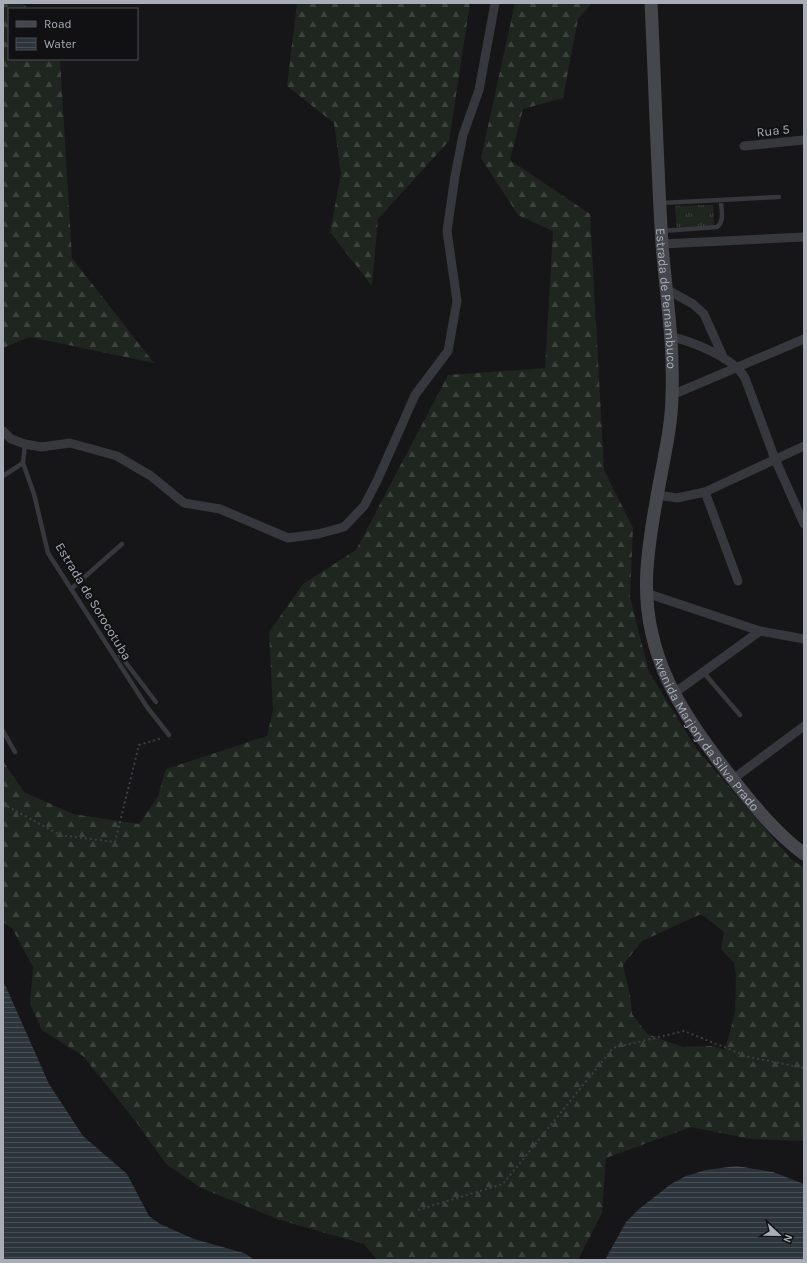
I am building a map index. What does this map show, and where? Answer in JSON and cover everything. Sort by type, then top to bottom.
[{"type":"main road","name":"Estrada de Pernambuco","points":[[646,593],[648,553],[668,436],[672,395],[670,337],[662,244],[651,3]]},
{"type":"main road","name":"Avenida Marjory da Silva Prado","points":[[646,593],[654,644],[662,669],[673,694],[695,729],[733,779],[773,827],[803,852]]},
{"type":"street","points":[[3,431],[11,438],[24,444],[41,447],[70,443],[117,456],[151,476],[184,503],[220,509],[288,538],[318,534],[344,526],[364,506],[377,481],[415,395],[448,351],[457,301],[447,231],[455,176],[464,136],[479,90],[495,3]]},
{"type":"street","name":"Rua 5","points":[[744,146],[804,140]]},
{"type":"street","points":[[662,244],[804,237]]},
{"type":"street","points":[[666,289],[694,304],[704,314],[724,359]]},
{"type":"street","points":[[670,337],[694,344],[738,368],[745,378],[775,458],[804,524]]},
{"type":"street","points":[[672,395],[804,339]]},
{"type":"street","points":[[657,495],[677,498],[705,492],[775,458],[804,446]]},
{"type":"street","points":[[705,492],[738,581]]},
{"type":"street","points":[[646,593],[760,632],[804,640]]},
{"type":"street","points":[[673,694],[760,632]]},
{"type":"street","points":[[733,779],[804,726]]},
{"type":"lane","points":[[660,203],[779,197]]},
{"type":"lane","points":[[662,231],[717,228],[720,226],[722,220],[721,201]]},
{"type":"lane","name":"Estrada de Sorocotuba","points":[[24,444],[23,463],[34,494],[48,553],[142,700],[169,735]]},
{"type":"lane","points":[[3,476],[23,463]]},
{"type":"lane","points":[[71,589],[122,544]]},
{"type":"lane","points":[[120,655],[156,702]]},
{"type":"lane","points":[[704,673],[740,715]]},
{"type":"lane","points":[[142,700],[150,694]]},
{"type":"lane","points":[[3,731],[16,752]]},
{"type":"path","points":[[3,804],[60,835],[115,842],[139,745],[169,735]]},
{"type":"path","points":[[418,1210],[503,1184],[613,1048],[684,1031],[749,1058],[804,1068]]},
{"type":"green space","points":[[3,3],[22,3],[27,8],[8,8],[8,60],[60,60],[72,258],[154,363],[30,337],[3,348]]},
{"type":"green space","points":[[297,3],[470,3],[449,141],[378,219],[372,286],[330,232],[341,174],[334,123],[287,86]]},
{"type":"green space","points":[[515,3],[592,3],[578,19],[563,98],[523,109],[510,160],[590,214],[604,470],[633,528],[630,597],[649,672],[696,748],[791,859],[804,868],[804,1141],[751,1139],[691,1127],[606,1158],[602,1213],[578,1260],[377,1260],[364,1244],[280,1220],[201,1188],[166,1164],[137,1123],[83,1056],[42,1030],[30,1004],[33,967],[12,928],[3,922],[3,761],[24,792],[73,814],[139,824],[158,796],[166,769],[267,736],[273,710],[269,632],[303,584],[356,550],[448,375],[545,368],[553,231],[518,215],[481,158]],"holes":[[[701,914],[724,932],[721,949],[734,963],[736,976],[735,1013],[725,1050],[712,1046],[683,1047],[647,1034],[632,1014],[630,995],[623,965],[642,941]]]},
{"type":"green space","points":[[713,205],[714,226],[677,229],[675,206]]},
{"type":"water","points":[[3,983],[49,1084],[83,1136],[127,1174],[149,1216],[160,1224],[194,1239],[244,1253],[255,1260],[3,1260]]},
{"type":"water","points":[[737,1166],[773,1172],[804,1184],[804,1260],[605,1260],[626,1222],[639,1209],[671,1184],[686,1176],[706,1170]]}]
